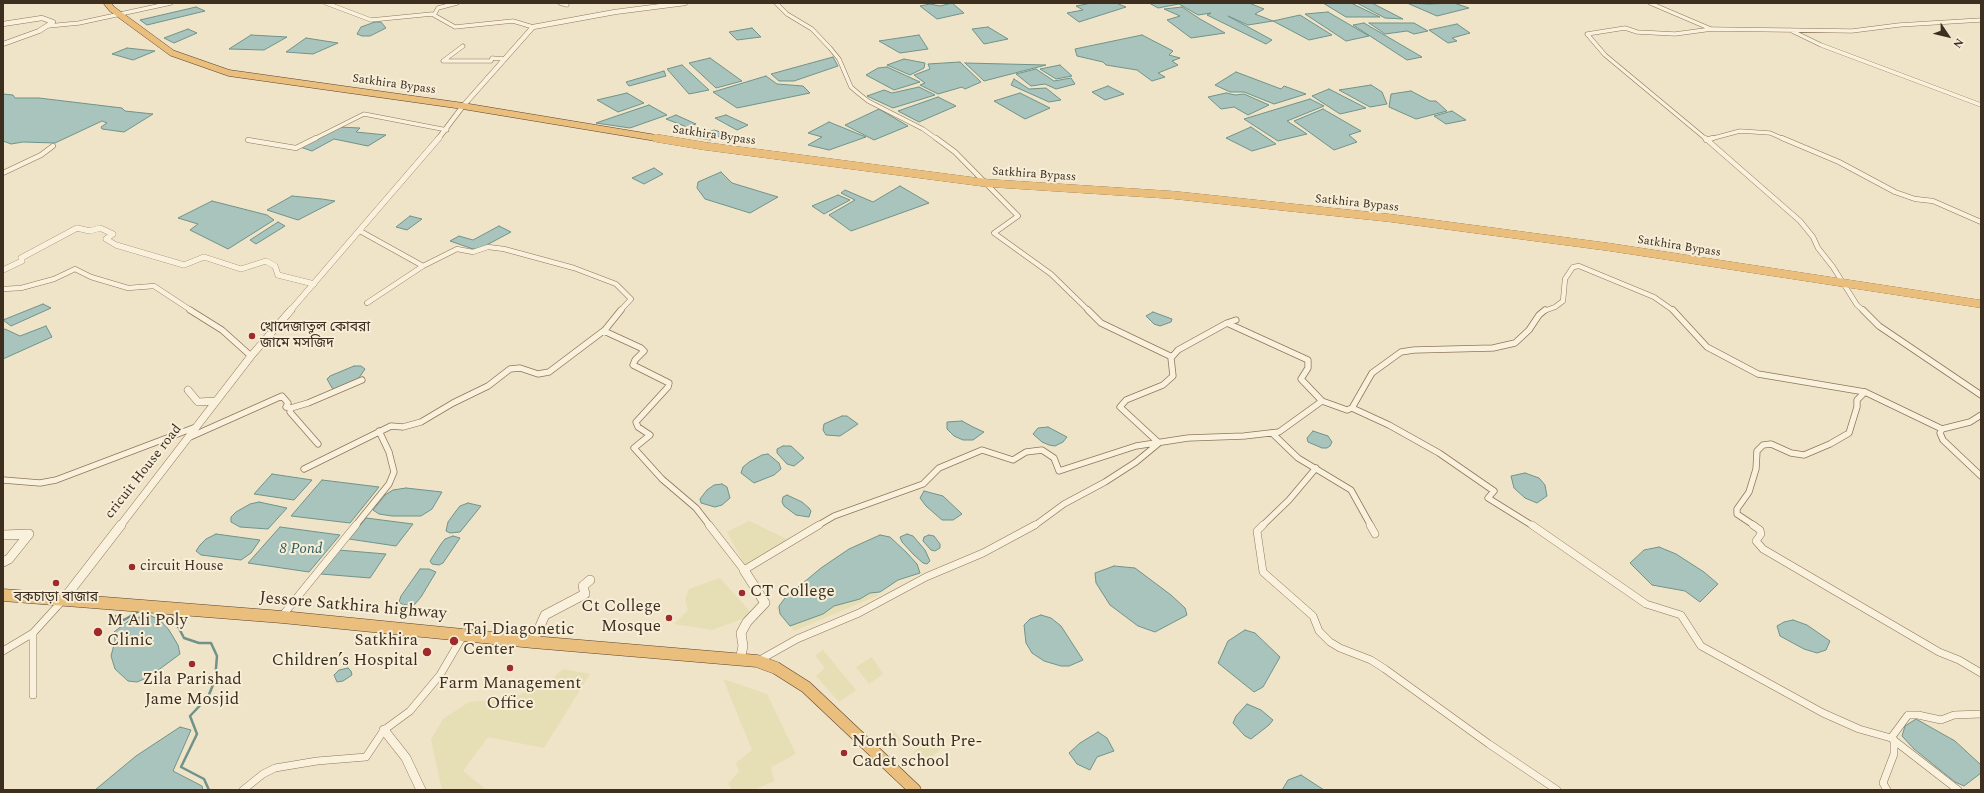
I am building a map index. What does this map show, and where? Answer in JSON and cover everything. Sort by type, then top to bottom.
[{"type":"highway","name":"Satkhira Bypass","points":[[107,3],[158,44],[172,53],[229,73],[463,106],[704,146],[987,183],[1173,195],[1390,218],[1609,247],[1981,304]]},
{"type":"highway","name":"Jessore Satkhira highway","points":[[3,595],[282,616],[533,642],[757,661],[776,668],[806,686],[915,790]]},
{"type":"street","points":[[48,26],[68,25],[171,3]]},
{"type":"street","points":[[326,3],[371,20],[434,15],[455,27],[513,21],[534,27],[640,8],[685,3]]},
{"type":"street","points":[[434,15],[438,8],[456,3]]},
{"type":"street","points":[[560,3],[567,5]]},
{"type":"street","points":[[776,3],[787,14],[812,29],[830,48],[839,59],[851,87],[868,101],[892,112],[955,152],[1018,216],[994,233],[1051,274],[1101,323],[1172,357]]},
{"type":"street","points":[[1650,3],[1712,29]]},
{"type":"street","points":[[3,24],[42,18],[53,22],[48,26],[3,44]]},
{"type":"street","points":[[1981,20],[1899,25],[1852,32],[1790,29],[1712,29],[1675,34],[1637,32],[1625,28],[1587,34],[1605,55],[1800,221],[1858,305],[1880,326],[1981,395]]},
{"type":"street","name":"cricuit House road","points":[[63,600],[249,358],[447,130],[463,106],[504,58],[534,27]]},
{"type":"street","points":[[1790,29],[1821,45],[1981,106]]},
{"type":"street","points":[[463,46],[443,62],[491,61],[492,58],[504,58]]},
{"type":"street","points":[[248,140],[296,148],[364,114],[447,130]]},
{"type":"street","points":[[1706,140],[1740,131],[1770,133],[1838,162],[1895,192],[1915,199],[1933,201],[1981,222]]},
{"type":"street","points":[[3,173],[41,155],[53,146]]},
{"type":"street","points":[[3,270],[22,261],[21,258],[77,228],[90,231],[100,228],[113,234],[106,239],[116,245],[184,265],[204,257],[241,269],[266,261],[275,266],[278,275],[314,284]]},
{"type":"street","points":[[360,231],[377,239],[410,260],[423,266]]},
{"type":"street","points":[[304,469],[391,426],[403,427],[421,422],[488,386],[510,369],[520,368],[538,374],[549,372],[606,328],[629,304],[631,299],[616,284],[574,268],[496,247],[474,252],[457,249],[423,266],[367,303]]},
{"type":"street","points":[[1226,323],[1300,355],[1308,360],[1308,368],[1301,379],[1322,401],[1346,410],[1352,408],[1372,373],[1401,352],[1414,350],[1493,348],[1515,344],[1523,337],[1539,315],[1546,309],[1555,308],[1562,302],[1565,279],[1573,267],[1579,266],[1654,297],[1674,311],[1707,347],[1758,374],[1865,392],[1942,429],[1970,422],[1981,416]]},
{"type":"street","points":[[3,289],[21,288],[54,278],[75,269],[91,277],[128,288],[154,286],[181,305],[222,330],[249,358]]},
{"type":"street","points":[[1159,443],[1120,407],[1126,400],[1163,385],[1173,376],[1172,357],[1178,350],[1226,323],[1236,320]]},
{"type":"street","points":[[606,328],[604,331],[607,334],[641,348],[644,351],[633,365],[669,383],[668,387],[636,422],[638,427],[650,435],[634,448],[662,479],[696,508],[744,570],[765,603],[746,622],[741,633],[743,646],[740,660]]},
{"type":"street","points":[[187,438],[282,396],[288,403],[286,407],[291,408],[308,403],[362,380]]},
{"type":"street","points":[[188,390],[188,392],[198,402],[216,401]]},
{"type":"street","points":[[1865,392],[1857,400],[1857,407],[1849,433],[1830,444],[1804,455],[1791,453],[1771,444],[1763,445],[1757,451],[1756,469],[1749,492],[1737,509],[1737,514],[1760,530],[1761,534],[1756,541],[1763,549],[1939,652],[1959,660],[1981,673]]},
{"type":"street","points":[[744,570],[834,516],[924,484],[939,468],[982,450],[1013,460],[1026,452],[1042,450],[1054,458],[1059,471],[1136,446],[1188,438],[1244,436],[1279,432],[1322,401]]},
{"type":"street","points":[[291,408],[290,412],[318,444]]},
{"type":"street","points":[[1352,408],[1389,425],[1439,453],[1494,491],[1488,498],[1525,520],[1553,541],[1646,604],[1681,615],[1701,646],[1823,713],[1859,729],[1893,739],[1958,790]]},
{"type":"street","points":[[3,480],[40,483],[56,480],[196,427]]},
{"type":"street","points":[[1942,429],[1940,433],[1943,440],[1981,476]]},
{"type":"street","points":[[282,616],[389,484],[394,472],[389,452],[380,431]]},
{"type":"street","points":[[1272,433],[1298,458],[1352,490],[1375,534]]},
{"type":"street","points":[[757,661],[798,638],[859,613],[926,577],[1027,531],[1064,504],[1105,482],[1136,462],[1159,443]]},
{"type":"street","points":[[1316,468],[1289,500],[1257,531],[1263,572],[1313,616],[1319,631],[1330,642],[1340,648],[1371,660],[1385,669],[1489,744],[1557,790]]},
{"type":"street","points":[[3,535],[29,534],[9,559],[3,562]]},
{"type":"street","points":[[533,642],[545,616],[585,594],[583,586],[590,580]]},
{"type":"street","points":[[3,651],[33,633],[63,600]]},
{"type":"street","points":[[33,633],[33,695]]},
{"type":"street","points":[[243,790],[263,774],[275,768],[317,761],[366,757],[384,730],[410,711],[435,681],[464,634]]},
{"type":"street","points":[[1887,790],[1883,783],[1894,754],[1893,739],[1908,715],[1918,715],[1941,720],[1954,715],[1981,714]]},
{"type":"street","points":[[384,730],[406,758],[421,790]]},
{"type":"shaded area","points":[[749,521],[791,541],[745,565],[727,532]]},
{"type":"shaded area","points":[[829,568],[879,595],[794,631],[776,608]]},
{"type":"shaded area","points":[[720,578],[753,615],[712,630],[674,624],[688,610],[685,600],[689,589]]},
{"type":"shaded area","points":[[823,650],[856,690],[839,702],[816,676],[825,668],[815,655]]},
{"type":"shaded area","points":[[872,657],[883,674],[869,684],[856,667]]},
{"type":"shaded area","points":[[563,669],[590,674],[544,748],[488,737],[463,771],[487,790],[442,790],[431,740],[443,719],[469,702],[515,697],[552,679]]},
{"type":"shaded area","points":[[723,679],[767,694],[796,754],[771,767],[774,781],[754,790],[732,790],[728,784],[739,771],[736,763],[752,750]]},
{"type":"shaded area","points":[[893,729],[901,740],[890,749],[881,738]]},
{"type":"shaded area","points":[[933,733],[945,745],[925,764],[913,753]]},
{"type":"water","points":[[952,3],[964,13],[937,19],[920,6],[930,4],[940,6]]},
{"type":"water","points":[[1092,3],[1116,3],[1126,7],[1079,22],[1067,13],[1083,10],[1076,6]]},
{"type":"water","points":[[1149,3],[1249,3],[1264,9],[1255,14],[1273,21],[1248,25],[1228,16],[1272,40],[1266,44],[1207,15],[1211,13],[1198,15],[1179,4],[1158,8]]},
{"type":"water","points":[[1323,3],[1351,3],[1380,17],[1346,17]]},
{"type":"water","points":[[1357,3],[1372,3],[1403,19],[1385,18]]},
{"type":"water","points":[[1407,3],[1454,3],[1469,8],[1437,16]]},
{"type":"water","points":[[196,7],[205,11],[147,25],[140,20]]},
{"type":"water","points":[[1182,7],[1225,33],[1191,38],[1167,20],[1180,16],[1164,9]]},
{"type":"water","points":[[1328,12],[1369,36],[1346,41],[1305,14]]},
{"type":"water","points":[[1300,15],[1332,35],[1309,40],[1273,21]]},
{"type":"water","points":[[375,22],[381,22],[386,28],[370,36],[362,36],[357,34],[361,27]]},
{"type":"water","points":[[1364,23],[1422,57],[1407,60],[1353,25]]},
{"type":"water","points":[[1369,23],[1414,23],[1428,31],[1414,34],[1407,31],[1385,34]]},
{"type":"water","points":[[1457,24],[1470,33],[1452,38],[1457,41],[1448,43],[1429,30]]},
{"type":"water","points":[[988,27],[1008,39],[984,44],[972,29]]},
{"type":"water","points":[[752,28],[761,37],[737,40],[729,32]]},
{"type":"water","points":[[188,29],[197,33],[174,43],[164,38]]},
{"type":"water","points":[[251,35],[287,37],[264,50],[229,49]]},
{"type":"water","points":[[919,35],[928,49],[900,53],[879,41]]},
{"type":"water","points":[[1142,35],[1173,51],[1169,55],[1180,58],[1172,61],[1178,65],[1158,73],[1165,77],[1152,81],[1137,70],[1106,65],[1103,62],[1077,56],[1075,49]]},
{"type":"water","points":[[306,38],[338,43],[313,54],[286,52]]},
{"type":"water","points":[[127,48],[155,51],[133,60],[112,54]]},
{"type":"water","points":[[833,57],[838,66],[794,81],[779,81],[771,74]]},
{"type":"water","points":[[710,58],[742,81],[716,88],[689,63]]},
{"type":"water","points":[[904,59],[925,63],[924,68],[910,75],[887,65]]},
{"type":"water","points":[[960,62],[981,82],[965,89],[962,87],[938,94],[920,85],[925,83],[914,75],[930,69],[928,64]]},
{"type":"water","points":[[965,63],[1046,65],[984,81]]},
{"type":"water","points":[[682,65],[709,90],[689,94],[667,69]]},
{"type":"water","points":[[1060,65],[1072,76],[1056,79],[1040,69]]},
{"type":"water","points":[[887,67],[920,82],[894,90],[866,75],[878,68]]},
{"type":"water","points":[[1036,69],[1054,81],[1071,78],[1075,84],[1056,89],[1045,84],[1031,86],[1016,74]]},
{"type":"water","points":[[664,71],[666,76],[629,86],[626,82]]},
{"type":"water","points":[[1236,72],[1281,89],[1284,86],[1306,94],[1274,104],[1244,92],[1230,92],[1215,85]]},
{"type":"water","points":[[766,76],[777,84],[803,86],[810,93],[737,108],[713,92]]},
{"type":"water","points":[[1014,79],[1029,89],[1046,88],[1061,100],[1049,102],[1011,85]]},
{"type":"water","points":[[1371,85],[1382,92],[1387,104],[1370,107],[1339,90]]},
{"type":"water","points":[[1108,86],[1124,94],[1105,100],[1092,92]]},
{"type":"water","points":[[919,87],[935,95],[893,108],[867,96],[884,90],[892,93]]},
{"type":"water","points":[[1329,89],[1366,108],[1340,114],[1312,96]]},
{"type":"water","points":[[1411,91],[1430,101],[1436,101],[1447,111],[1416,119],[1389,107],[1391,94]]},
{"type":"water","points":[[627,93],[644,103],[618,112],[597,100]]},
{"type":"water","points":[[1020,93],[1050,108],[1025,119],[994,101]]},
{"type":"water","points":[[1226,93],[1235,95],[1244,94],[1269,105],[1248,115],[1234,107],[1221,109],[1208,97]]},
{"type":"water","points":[[3,94],[13,95],[15,98],[39,98],[122,108],[125,111],[153,114],[124,132],[102,129],[101,127],[107,123],[102,121],[55,143],[23,142],[11,144],[3,141]]},
{"type":"water","points":[[938,97],[956,106],[919,122],[898,111]]},
{"type":"water","points":[[1310,99],[1324,106],[1287,121],[1307,134],[1278,141],[1244,119]]},
{"type":"water","points":[[649,105],[667,115],[630,128],[596,123]]},
{"type":"water","points":[[879,109],[908,126],[874,140],[845,125]]},
{"type":"water","points":[[1323,109],[1361,131],[1349,135],[1357,142],[1334,150],[1294,121]]},
{"type":"water","points":[[1452,111],[1466,120],[1446,124],[1434,116]]},
{"type":"water","points":[[676,115],[696,124],[687,127],[666,119]]},
{"type":"water","points":[[726,115],[748,125],[737,130],[715,118]]},
{"type":"water","points":[[829,122],[866,137],[829,150],[808,145],[822,137],[808,133]]},
{"type":"water","points":[[338,127],[360,128],[356,132],[386,135],[368,146],[334,139],[312,151],[300,147]]},
{"type":"water","points":[[1251,127],[1276,144],[1252,151],[1226,138]]},
{"type":"water","points":[[693,129],[701,134],[714,130],[727,134],[710,140],[679,134]]},
{"type":"water","points":[[654,168],[663,174],[644,184],[632,178]]},
{"type":"water","points":[[721,172],[732,183],[778,197],[750,213],[705,199],[697,188],[698,182]]},
{"type":"water","points":[[900,186],[929,203],[851,231],[829,215],[855,200],[841,193],[845,190],[873,202]]},
{"type":"water","points":[[838,195],[850,200],[824,214],[812,206]]},
{"type":"water","points":[[292,196],[335,201],[298,220],[267,210]]},
{"type":"water","points":[[212,201],[267,215],[274,220],[228,249],[190,230],[198,224],[178,218]]},
{"type":"water","points":[[410,216],[422,219],[407,230],[396,227]]},
{"type":"water","points":[[278,222],[285,226],[256,244],[250,240]]},
{"type":"water","points":[[499,226],[511,232],[481,248],[473,249],[450,241],[459,236],[473,240]]},
{"type":"water","points":[[43,304],[51,308],[11,326],[3,320]]},
{"type":"water","points":[[1153,312],[1172,319],[1171,322],[1160,326],[1154,324],[1146,316]]},
{"type":"water","points":[[46,326],[52,337],[3,359],[3,330],[5,329],[20,336]]},
{"type":"water","points":[[354,366],[361,366],[365,369],[359,378],[335,389],[332,388],[327,379],[330,376]]},
{"type":"water","points":[[842,416],[847,416],[858,424],[840,436],[826,435],[823,430],[824,424]]},
{"type":"water","points":[[962,421],[984,432],[973,440],[963,440],[954,436],[947,429],[947,422]]},
{"type":"water","points":[[1048,427],[1067,437],[1063,442],[1055,446],[1042,442],[1033,434],[1038,428]]},
{"type":"water","points":[[1313,431],[1328,436],[1332,442],[1330,446],[1327,448],[1322,448],[1308,442],[1307,438]]},
{"type":"water","points":[[783,446],[791,446],[804,458],[794,466],[787,464],[777,453],[777,449]]},
{"type":"water","points":[[768,454],[779,463],[781,469],[774,475],[754,483],[741,473],[743,467],[749,462],[762,455]]},
{"type":"water","points":[[1525,473],[1539,478],[1545,485],[1547,496],[1537,503],[1525,498],[1514,488],[1511,476]]},
{"type":"water","name":"8 Pond","points":[[272,474],[312,480],[294,500],[254,494]]},
{"type":"water","name":"8 Pond","points":[[322,480],[379,487],[350,523],[291,516]]},
{"type":"water","points":[[722,484],[727,487],[730,498],[722,505],[715,507],[701,503],[700,499],[707,490],[714,485]]},
{"type":"water","points":[[406,488],[442,492],[432,509],[421,516],[392,516],[379,514],[373,510],[385,495],[393,490]]},
{"type":"water","points":[[924,491],[943,496],[962,514],[953,520],[942,520],[926,506],[920,498]]},
{"type":"water","points":[[787,495],[802,502],[809,508],[811,511],[809,517],[796,515],[784,506],[782,502],[783,497]]},
{"type":"water","points":[[259,502],[287,508],[268,529],[240,527],[231,522],[231,517],[236,512],[250,504]]},
{"type":"water","points":[[468,503],[481,506],[460,532],[450,533],[446,531],[448,522],[456,511],[460,506]]},
{"type":"water","name":"8 Pond","points":[[366,518],[413,524],[396,546],[349,539]]},
{"type":"water","name":"8 Pond","points":[[280,527],[340,535],[309,572],[248,563]]},
{"type":"water","points":[[216,534],[260,540],[251,553],[241,560],[201,555],[196,551],[206,539]]},
{"type":"water","points":[[907,534],[913,536],[925,550],[930,561],[927,564],[923,563],[902,542],[900,537]]},
{"type":"water","points":[[880,535],[890,537],[906,552],[917,564],[920,573],[898,580],[880,592],[870,593],[860,599],[834,606],[823,614],[790,626],[780,614],[779,606],[785,598],[821,568],[849,549]]},
{"type":"water","points":[[929,535],[934,536],[940,544],[940,548],[935,551],[931,550],[923,541],[924,537]]},
{"type":"water","points":[[453,536],[460,538],[443,563],[439,565],[432,564],[430,561],[441,544],[445,539]]},
{"type":"water","points":[[1659,547],[1676,554],[1704,572],[1718,584],[1700,602],[1685,591],[1652,585],[1630,563],[1644,550]]},
{"type":"water","name":"8 Pond","points":[[338,550],[386,554],[370,578],[321,574]]},
{"type":"water","points":[[1114,566],[1135,568],[1171,595],[1185,608],[1187,615],[1155,632],[1138,626],[1110,605],[1096,583],[1095,573]]},
{"type":"water","points":[[420,569],[429,569],[436,572],[415,604],[411,606],[402,604],[399,602],[401,596]]},
{"type":"water","points":[[1041,615],[1051,618],[1061,626],[1083,660],[1069,666],[1061,666],[1044,661],[1032,653],[1026,643],[1024,625],[1030,619]]},
{"type":"water","points":[[151,616],[160,620],[169,630],[178,645],[180,654],[149,677],[137,682],[128,681],[115,669],[111,656],[115,641],[114,632],[132,618]]},
{"type":"water","points":[[1793,620],[1807,625],[1830,641],[1826,650],[1817,653],[1804,649],[1780,636],[1777,626],[1784,622]]},
{"type":"water","points":[[1245,630],[1255,633],[1280,657],[1263,687],[1254,692],[1218,663],[1228,641]]},
{"type":"water","points":[[348,668],[352,675],[343,681],[337,682],[334,675],[339,670]]},
{"type":"water","points":[[1247,704],[1261,710],[1273,720],[1251,739],[1245,736],[1233,723],[1236,716]]},
{"type":"water","points":[[1916,719],[1955,741],[1981,765],[1981,773],[1964,786],[1955,782],[1914,749],[1902,736],[1905,726]]},
{"type":"water","points":[[180,727],[191,730],[173,771],[202,786],[203,790],[95,790],[136,756]]},
{"type":"water","points":[[1098,732],[1107,738],[1114,751],[1097,757],[1090,770],[1077,764],[1069,753],[1080,743]]},
{"type":"water","points":[[1301,775],[1324,790],[1282,790],[1288,780]]},
{"type":"waterway","points":[[116,616],[124,620],[139,611]]},
{"type":"waterway","points":[[171,613],[184,638],[199,643],[211,643],[217,656],[215,680],[208,697],[190,716],[197,734],[181,767],[204,779],[209,790]]},
{"type":"place","name":"খোদেজাতুল কোবরা জামে মসজিদ","points":[[252,336]]},
{"type":"place","name":"circuit House","points":[[132,567]]},
{"type":"place","name":"বকচাড়া বাজার","points":[[56,583]]},
{"type":"place","name":"CT College","points":[[742,593]]},
{"type":"place","name":"Ct College Mosque","points":[[669,618]]},
{"type":"place","name":"M Ali Poly Clinic","points":[[98,632]]},
{"type":"place","name":"Taj Diagonetic Center","points":[[454,641]]},
{"type":"place","name":"Satkhira Children’s Hospital","points":[[427,652]]},
{"type":"place","name":"Zila Parishad Jame Mosjid","points":[[192,664]]},
{"type":"place","name":"Farm Management Office","points":[[510,668]]},
{"type":"place","name":"North South Pre- Cadet school","points":[[844,753]]}]
